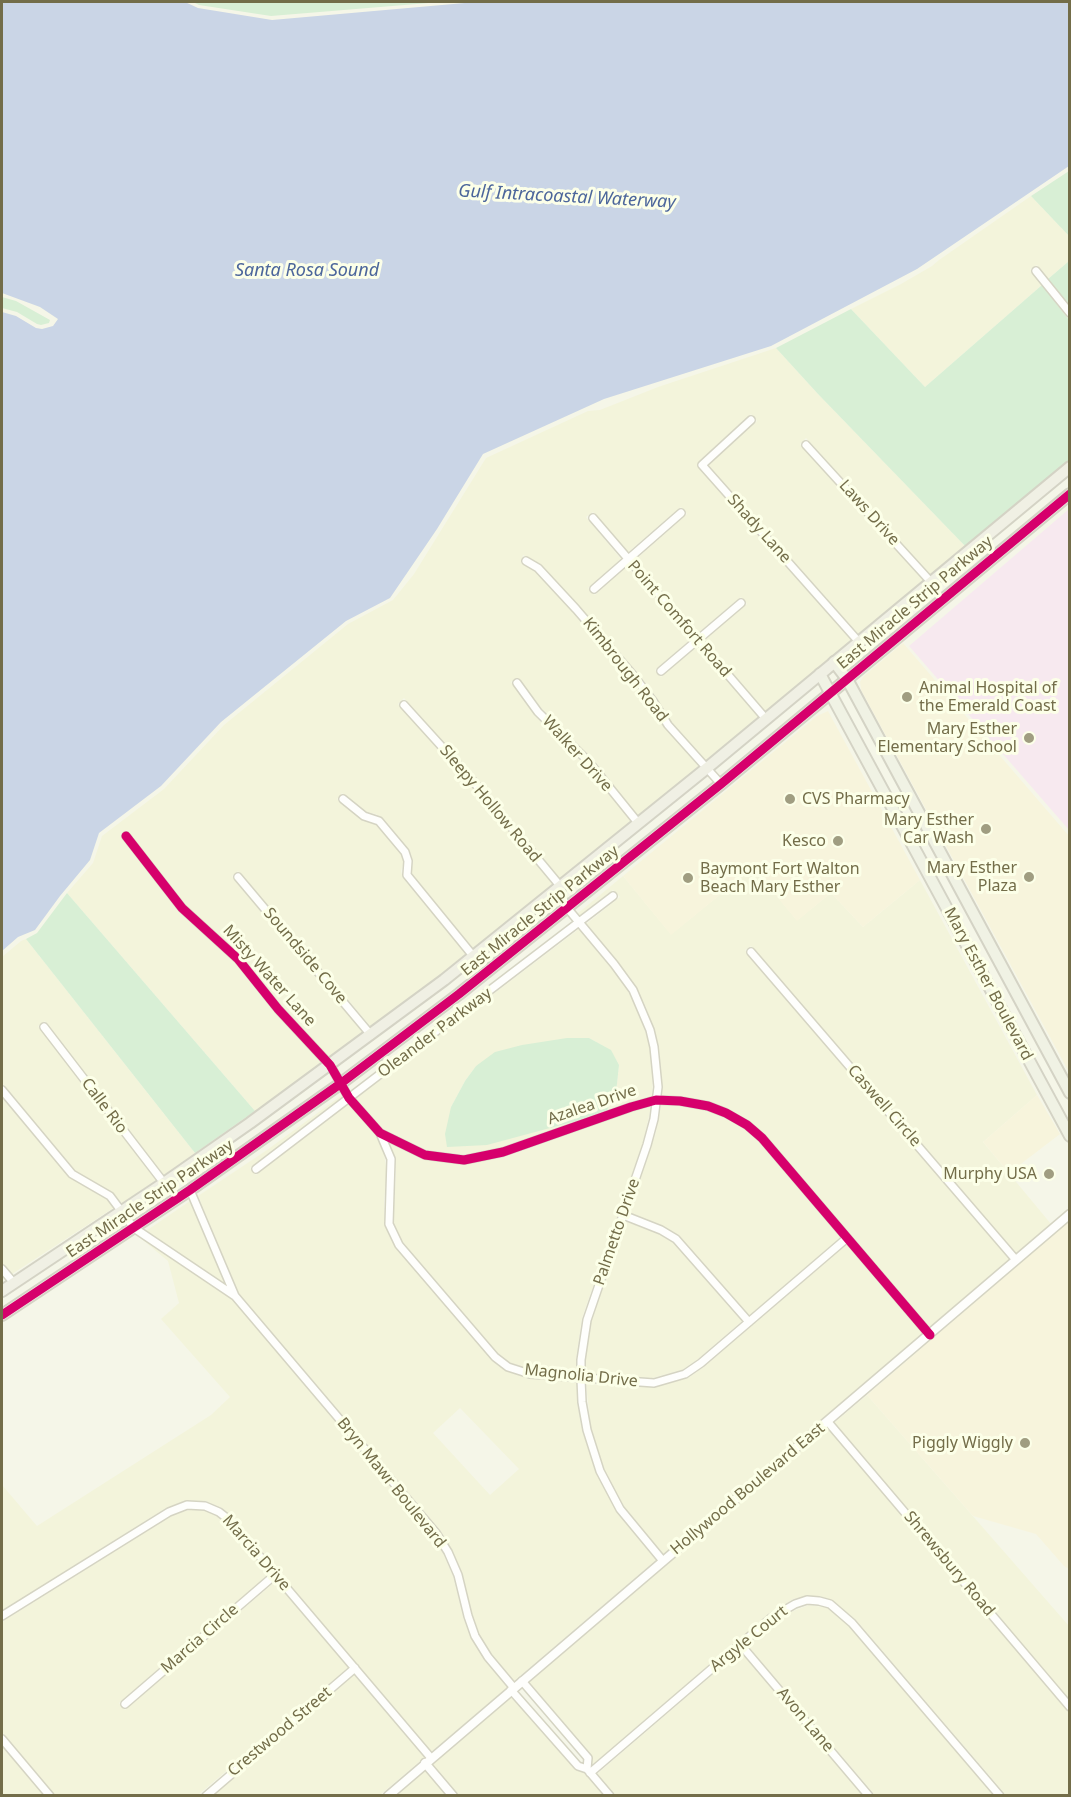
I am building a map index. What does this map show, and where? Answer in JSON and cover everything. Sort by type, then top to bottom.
[{"type":"highway","name":"East Miracle Strip Parkway","points":[[2,1291],[164,1183],[330,1065],[474,957],[639,824],[1070,467]]},
{"type":"highway","name":"East Miracle Strip Parkway","points":[[2,1315],[190,1190],[340,1084],[450,1002],[721,784],[1070,494]]},
{"type":"main road","name":"Mary Esther Boulevard","points":[[834,662],[847,679],[1070,1093]]},
{"type":"main road","name":"Mary Esther Boulevard","points":[[820,674],[1070,1136]]},
{"type":"street","points":[[1036,271],[1070,313]]},
{"type":"street","name":"Shady Lane","points":[[751,420],[702,465],[859,642]]},
{"type":"street","name":"Laws Drive","points":[[806,445],[931,582]]},
{"type":"street","points":[[594,589],[681,513]]},
{"type":"street","name":"Point Comfort Road","points":[[592,518],[766,719]]},
{"type":"street","name":"Kimbrough Road","points":[[526,561],[538,568],[576,609],[633,675],[668,725],[721,784]]},
{"type":"street","points":[[661,671],[741,603]]},
{"type":"street","name":"Walker Drive","points":[[517,684],[538,712],[588,761],[639,824]]},
{"type":"street","name":"Sleepy Hollow Road","points":[[404,705],[472,780],[561,887],[568,909]]},
{"type":"street","points":[[343,799],[364,816],[379,821],[408,855],[407,875],[474,957]]},
{"type":"street","name":"Misty Water Lane","points":[[126,836],[182,908],[238,959],[278,1009],[330,1065],[340,1084]]},
{"type":"street","name":"Soundside Cove","points":[[238,877],[371,1035]]},
{"type":"street","name":"Oleander Parkway","points":[[256,1168],[614,896]]},
{"type":"street","name":"Palmetto Drive","points":[[568,909],[628,982],[642,1008],[654,1047],[658,1087],[652,1130],[587,1320],[581,1360],[581,1379],[587,1430],[600,1471],[620,1509],[663,1562]]},
{"type":"street","name":"Caswell Circle","points":[[751,952],[1016,1260]]},
{"type":"street","name":"Calle Rio","points":[[44,1027],[164,1183]]},
{"type":"street","name":"Azalea Drive","points":[[340,1084],[349,1098],[380,1133],[425,1155],[464,1160],[503,1152],[657,1100],[708,1106],[726,1113],[747,1125],[768,1145],[930,1335]]},
{"type":"street","points":[[2,1090],[72,1174],[110,1196],[134,1228]]},
{"type":"street","name":"Magnolia Drive","points":[[380,1133],[390,1159],[389,1224],[394,1236],[408,1257],[495,1357],[508,1367],[530,1374],[654,1383],[685,1374],[701,1363],[848,1238]]},
{"type":"street","name":"Bryn Mawr Boulevard","points":[[190,1190],[235,1296]]},
{"type":"street","name":"Hollywood Boulevard East","points":[[388,1796],[1070,1214]]},
{"type":"street","points":[[622,1215],[661,1230],[676,1239],[749,1322]]},
{"type":"street","name":"Bryn Mawr Boulevard","points":[[134,1228],[235,1296],[436,1533],[448,1552],[458,1575],[475,1636],[488,1657],[512,1689],[578,1766],[589,1771],[610,1796]]},
{"type":"street","points":[[2,1269],[14,1283]]},
{"type":"street","name":"Shrewsbury Road","points":[[828,1422],[1070,1707]]},
{"type":"street","name":"Marcia Drive","points":[[2,1616],[168,1512],[186,1505],[205,1506],[219,1512],[276,1575],[355,1668],[428,1761]]},
{"type":"street","name":"Marcia Circle","points":[[125,1704],[276,1575]]},
{"type":"street","name":"Argyle Court","points":[[589,1771],[771,1618],[795,1604],[807,1600],[819,1600],[830,1604],[852,1623],[1000,1796]]},
{"type":"street","name":"Avon Lane","points":[[740,1644],[869,1796]]},
{"type":"street","name":"Crestwood Street","points":[[206,1796],[355,1668]]},
{"type":"street","name":"Bryn Mawr Boulevard","points":[[522,1681],[588,1758],[589,1771]]},
{"type":"street","points":[[2,1739],[50,1796]]},
{"type":"street","points":[[428,1761],[453,1796]]},
{"type":"shaded area","points":[[193,2],[441,2],[271,16],[199,5]]},
{"type":"shaded area","points":[[1069,171],[1069,236],[1031,196]]},
{"type":"shaded area","points":[[1031,196],[1069,236],[1069,261],[1048,279],[1037,265],[1030,269],[1042,285],[925,387],[851,309],[932,266]]},
{"type":"shaded area","points":[[1069,261],[1069,306],[1048,279]]},
{"type":"shaded area","points":[[1042,285],[1069,320],[1069,461],[966,547],[776,348],[851,309],[925,387]]},
{"type":"shaded area","points":[[2,297],[16,301],[50,320],[49,323],[37,324],[17,312],[2,308]]},
{"type":"shaded area","points":[[776,348],[966,547],[931,576],[806,438],[800,444],[925,581],[859,635],[708,466],[757,421],[751,414],[699,461],[699,468],[852,640],[765,712],[703,641],[747,604],[741,597],[697,634],[634,561],[687,514],[681,507],[627,553],[593,512],[586,517],[621,559],[588,588],[595,595],[627,566],[691,639],[655,670],[661,677],[697,646],[759,717],[706,761],[672,723],[636,672],[579,606],[541,565],[523,555],[521,563],[536,571],[573,611],[650,703],[665,728],[699,766],[638,817],[591,758],[542,709],[518,678],[511,682],[535,715],[584,764],[632,822],[560,881],[475,778],[404,698],[398,704],[469,783],[554,886],[474,950],[411,873],[413,862],[411,854],[388,824],[376,814],[360,808],[342,793],[337,799],[362,820],[377,824],[401,854],[404,861],[401,871],[403,878],[467,955],[372,1028],[238,871],[232,876],[365,1033],[330,1059],[281,1006],[241,957],[185,906],[127,830],[120,834],[179,912],[235,962],[274,1011],[323,1064],[255,1111],[67,893],[93,863],[102,836],[164,789],[224,725],[348,624],[393,600],[414,574],[486,458],[588,411],[600,410],[658,387]]},
{"type":"shaded area","name":"Mary Esther Elementary School","points":[[1069,509],[1069,830],[909,646]]},
{"type":"shaded area","points":[[903,643],[1069,836],[1069,1072],[861,690],[860,682],[863,677]]},
{"type":"shaded area","points":[[828,711],[920,880],[863,927],[831,893],[797,921],[753,868],[671,935],[623,876],[817,716]]},
{"type":"shaded area","points":[[753,868],[797,920],[831,893],[863,927],[920,880],[1037,1095],[983,1142],[1051,1224],[1016,1253],[751,946],[745,950],[1010,1259],[930,1328],[764,1134],[728,1109],[680,1096],[662,1096],[659,1047],[646,1007],[631,979],[586,924],[620,897],[613,890],[579,916],[577,914],[623,876],[671,934]]},
{"type":"shaded area","points":[[67,893],[255,1111],[195,1153],[26,939],[37,933]]},
{"type":"shaded area","points":[[579,929],[624,984],[638,1010],[650,1047],[653,1070],[652,1097],[607,1110],[616,1093],[619,1065],[610,1050],[589,1038],[476,1066],[451,1107],[540,1129],[576,1121],[501,1148],[463,1155],[426,1150],[383,1130],[355,1099]]},
{"type":"shaded area","points":[[26,939],[195,1153],[163,1176],[45,1021],[38,1026],[156,1180],[122,1203],[112,1192],[74,1171],[2,1083],[2,957]]},
{"type":"shaded area","points":[[567,1038],[589,1038],[611,1050],[619,1065],[616,1093],[607,1110],[576,1121],[487,1145],[447,1147],[445,1134],[451,1107],[476,1066],[495,1052]]},
{"type":"shaded area","points":[[342,1095],[343,1097],[250,1168],[256,1175],[348,1104],[376,1135],[384,1153],[387,1174],[384,1200],[385,1224],[395,1247],[492,1360],[506,1370],[519,1375],[577,1383],[577,1402],[582,1430],[596,1472],[617,1511],[656,1560],[514,1681],[491,1655],[479,1634],[462,1574],[446,1540],[239,1294],[198,1196],[267,1150]],"holes":[[[460,1408],[519,1469],[490,1495],[433,1433]]]},
{"type":"shaded area","points":[[1037,1095],[1060,1134],[1009,1173],[983,1142]]},
{"type":"shaded area","points":[[2,1096],[69,1177],[107,1199],[115,1207],[12,1274],[2,1263]]},
{"type":"shaded area","points":[[661,1105],[680,1105],[708,1110],[745,1129],[759,1141],[841,1237],[749,1316],[679,1236],[662,1226],[628,1213],[656,1132]]},
{"type":"shaded area","points":[[651,1107],[643,1143],[582,1318],[576,1359],[577,1374],[530,1369],[510,1363],[497,1353],[467,1319],[398,1235],[393,1224],[395,1159],[389,1142],[424,1159],[466,1164],[505,1157],[633,1111]]},
{"type":"shaded area","points":[[190,1201],[226,1286],[146,1231]]},
{"type":"shaded area","points":[[625,1221],[659,1234],[674,1243],[742,1321],[682,1370],[652,1378],[586,1375],[585,1361],[591,1322]]},
{"type":"shaded area","points":[[1069,1221],[1069,1569],[1036,1534],[973,1516],[867,1395]]},
{"type":"shaded area","points":[[138,1236],[232,1299],[439,1544],[453,1576],[463,1617],[471,1638],[485,1660],[508,1687],[431,1752],[231,1516],[222,1508],[206,1501],[185,1501],[166,1508],[2,1611],[2,1485],[37,1526],[211,1415],[230,1397],[161,1319],[179,1303],[168,1261]]},
{"type":"shaded area","points":[[847,1244],[924,1334],[663,1555],[624,1507],[604,1469],[591,1430],[586,1384],[654,1387],[688,1378],[704,1367]]},
{"type":"shaded area","points":[[867,1395],[1069,1626],[1069,1700],[834,1423]]},
{"type":"shaded area","points":[[828,1428],[1069,1713],[1069,1795],[1006,1795],[856,1620],[831,1600],[819,1596],[793,1599],[768,1615],[592,1765],[592,1756],[529,1682]]},
{"type":"shaded area","points":[[196,1509],[213,1513],[225,1522],[269,1574],[119,1703],[125,1710],[276,1581],[349,1667],[198,1795],[55,1795],[2,1732],[2,1622],[171,1516]]},
{"type":"shaded area","points":[[809,1605],[829,1608],[849,1626],[995,1795],[875,1795],[747,1645],[788,1613]]},
{"type":"shaded area","points":[[740,1651],[864,1795],[616,1795],[597,1774]]},
{"type":"shaded area","points":[[355,1674],[425,1757],[380,1795],[213,1795]]},
{"type":"shaded area","points":[[511,1697],[575,1769],[585,1773],[604,1795],[458,1795],[432,1764]]},
{"type":"shaded area","points":[[2,1745],[44,1795],[2,1795]]},
{"type":"shaded area","points":[[425,1770],[447,1795],[395,1795]]},
{"type":"water","name":"Santa Rosa Sound","points":[[2,2],[185,2],[198,8],[272,20],[476,2],[1069,2],[1069,166],[917,269],[771,346],[604,399],[483,454],[437,529],[390,598],[346,621],[221,722],[161,786],[99,833],[90,860],[35,930],[18,937],[2,951],[2,312],[42,329],[53,326],[58,319],[40,307],[2,293]]},
{"type":"cycle path","points":[[2,1315],[190,1190],[340,1084],[459,994],[721,784],[1070,494]]},
{"type":"cycle path","points":[[126,836],[182,908],[238,959],[278,1009],[330,1065],[349,1098],[380,1133],[425,1155],[464,1160],[503,1152],[656,1100],[708,1106],[747,1125],[762,1138],[930,1335]]},
{"type":"place","name":"Animal Hospital of the Emerald Coast","points":[[907,697]]},
{"type":"place","name":"Mary Esther Elementary School","points":[[1029,738]]},
{"type":"place","name":"CVS Pharmacy","points":[[790,799]]},
{"type":"place","name":"Mary Esther Car Wash","points":[[986,829]]},
{"type":"place","name":"Kesco","points":[[838,841]]},
{"type":"place","name":"Mary Esther Plaza","points":[[1029,877]]},
{"type":"place","name":"Baymont Fort Walton Beach Mary Esther","points":[[688,878]]},
{"type":"place","name":"Murphy USA","points":[[1049,1174]]},
{"type":"place","name":"Piggly Wiggly","points":[[1025,1443]]},
{"type":"water label","name":"Gulf Intracoastal Waterway","points":[[567,197]]}]
